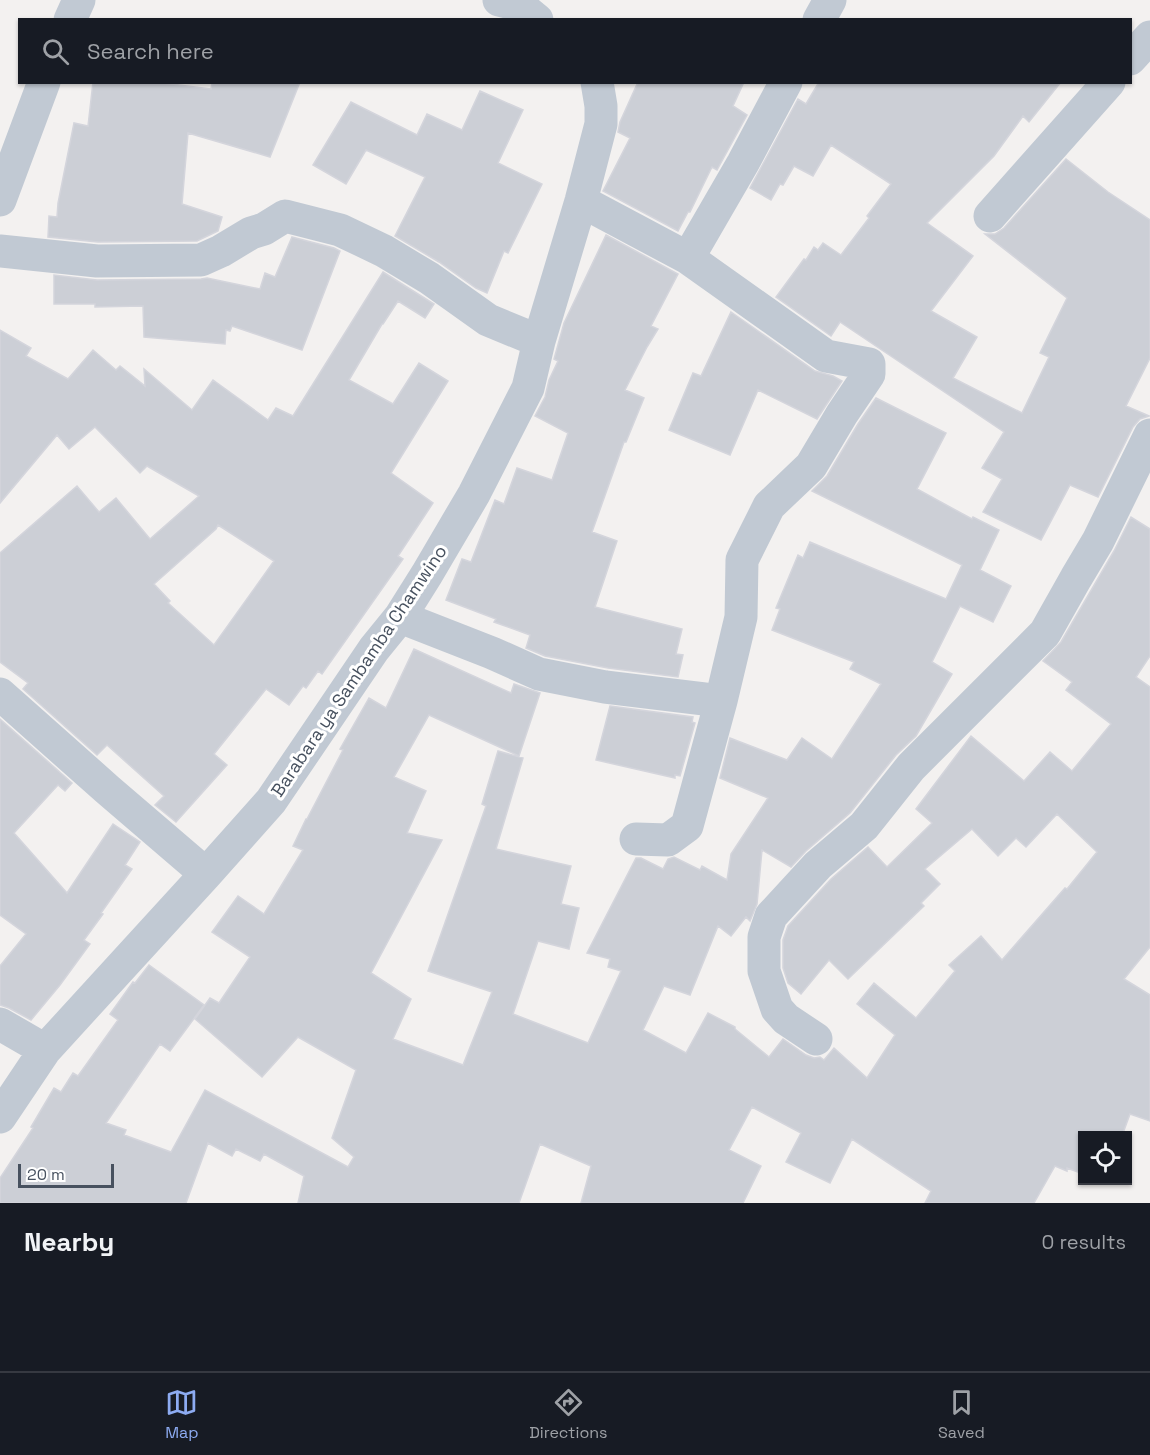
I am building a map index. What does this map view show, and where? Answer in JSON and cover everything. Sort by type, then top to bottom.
[{"type":"street","points":[[71,18],[79,0]]},
{"type":"street","points":[[499,0],[519,5],[535,18]]},
{"type":"street","points":[[820,18],[830,0]]},
{"type":"street","points":[[1132,58],[1150,37]]},
{"type":"street","points":[[0,200],[43,84]]},
{"type":"street","name":"Barabara ya Sambamba Chamwino","points":[[0,1117],[45,1050],[271,801],[374,649],[400,617],[474,494],[528,388],[539,342],[602,124],[602,106],[597,84]]},
{"type":"street","points":[[688,258],[743,163],[785,84]]},
{"type":"street","points":[[990,216],[1107,84]]},
{"type":"street","points":[[581,201],[688,258],[826,356],[868,364],[869,374],[811,466],[769,506],[742,560],[741,617],[687,826],[668,840],[636,839]]},
{"type":"street","points":[[0,250],[97,261],[201,260],[285,216],[340,230],[384,251],[429,278],[488,320],[539,342]]},
{"type":"street","points":[[816,1039],[786,1019],[777,1009],[765,971],[765,938],[771,916],[818,865],[864,826],[911,767],[1045,633],[1098,541],[1150,435]]},
{"type":"street","points":[[400,617],[539,674],[605,687],[721,701]]},
{"type":"street","points":[[0,694],[206,874]]},
{"type":"street","points":[[0,1024],[45,1050]]},
{"type":"building","points":[[93,84],[171,84],[211,89],[212,84],[299,84],[270,157],[188,133],[182,204],[222,217],[218,231],[197,241],[98,242],[48,237],[49,216],[57,217],[74,123],[88,126]]},
{"type":"building","points":[[637,84],[743,84],[733,106],[747,115],[717,170],[712,167],[678,231],[603,191],[630,138],[618,132],[620,122]]},
{"type":"building","points":[[818,84],[1059,84],[1029,122],[1023,116],[994,156],[927,223],[973,256],[931,311],[977,337],[953,378],[1022,413],[1049,357],[1040,353],[1067,298],[985,234],[995,234],[1004,228],[1066,159],[1108,192],[1150,220],[1150,358],[1126,406],[1149,416],[1140,419],[1133,427],[1098,497],[1070,485],[1041,540],[983,512],[1002,479],[982,468],[1004,432],[840,322],[831,336],[776,297],[814,247],[818,250],[823,243],[841,255],[891,184],[831,145],[813,176],[794,166],[771,200],[750,188],[798,99],[806,104]]},
{"type":"building","points":[[480,91],[523,110],[498,163],[542,184],[508,253],[504,251],[487,293],[395,236],[425,177],[366,150],[346,184],[313,165],[351,102],[417,135],[427,114],[462,130]]},
{"type":"building","points":[[606,235],[678,274],[651,326],[658,329],[625,390],[644,398],[626,442],[624,442],[592,532],[617,541],[595,607],[682,629],[676,654],[683,655],[678,677],[608,668],[545,656],[526,648],[530,635],[494,622],[496,619],[446,600],[462,559],[471,562],[495,500],[504,504],[517,468],[552,480],[568,433],[535,416],[545,397],[549,380],[558,361],[554,359],[564,323]]},
{"type":"building","points":[[292,237],[340,251],[302,350],[232,326],[230,331],[226,330],[225,344],[144,337],[143,306],[95,307],[95,304],[54,304],[54,275],[97,280],[207,278],[260,289],[265,273],[275,277]]},
{"type":"building","points":[[383,272],[434,304],[425,318],[398,301],[349,380],[393,404],[419,363],[448,381],[391,473],[433,503],[398,556],[403,559],[322,674],[318,671],[306,688],[303,686],[289,705],[266,689],[214,754],[227,765],[176,822],[155,805],[164,796],[107,745],[97,755],[23,689],[28,683],[0,662],[0,553],[77,486],[99,512],[116,498],[150,539],[199,496],[147,466],[140,473],[95,427],[69,449],[57,435],[0,503],[0,330],[31,348],[26,356],[68,379],[93,350],[116,370],[120,366],[145,386],[144,369],[192,410],[213,380],[268,420],[276,408],[293,416]],"holes":[[[218,525],[274,561],[214,645],[168,603],[170,601],[154,584]]]},
{"type":"building","points":[[731,312],[815,371],[842,381],[817,419],[758,390],[730,455],[669,430],[693,373],[701,376]]},
{"type":"building","points":[[876,398],[946,433],[917,489],[972,519],[973,517],[999,530],[980,570],[1011,586],[993,622],[960,606],[932,662],[952,674],[916,736],[896,755],[850,813],[791,867],[762,850],[757,904],[750,921],[746,917],[731,936],[718,926],[690,995],[664,986],[643,1030],[686,1053],[708,1013],[735,1027],[769,1057],[783,1039],[806,1055],[814,1058],[820,1057],[824,1060],[834,1048],[867,1078],[895,1035],[857,1004],[874,983],[916,1018],[955,971],[949,965],[981,936],[1002,960],[1065,888],[1067,889],[1097,852],[1057,814],[1026,847],[1016,838],[998,856],[972,829],[925,869],[940,884],[921,903],[924,906],[848,979],[829,960],[801,994],[788,983],[783,968],[783,940],[788,926],[831,879],[868,847],[887,867],[932,823],[916,809],[971,736],[1024,781],[1050,752],[1072,771],[1111,724],[1066,690],[1072,682],[1043,661],[1061,642],[1131,517],[1150,529],[1150,656],[1136,677],[1150,687],[1150,947],[1124,979],[1150,995],[1150,1121],[1130,1114],[1124,1131],[1078,1131],[1078,1172],[1055,1166],[1034,1203],[925,1203],[931,1191],[852,1139],[830,1183],[786,1162],[801,1133],[752,1107],[729,1150],[761,1166],[743,1203],[581,1203],[591,1166],[540,1144],[519,1203],[298,1203],[304,1176],[264,1154],[260,1161],[236,1149],[232,1156],[208,1143],[186,1203],[0,1203],[0,1178],[33,1128],[31,1127],[54,1088],[61,1092],[73,1073],[78,1076],[118,1020],[110,1014],[133,982],[135,983],[149,965],[204,1005],[170,1051],[160,1044],[106,1123],[126,1130],[124,1135],[171,1152],[205,1090],[348,1167],[354,1157],[332,1138],[356,1070],[298,1037],[262,1077],[195,1019],[210,998],[219,1003],[250,957],[212,932],[238,896],[264,914],[303,850],[293,846],[343,750],[340,749],[369,698],[386,708],[414,649],[511,693],[514,684],[540,693],[519,756],[429,715],[394,777],[426,791],[407,833],[442,840],[371,973],[411,999],[393,1039],[463,1065],[492,992],[428,971],[486,806],[482,804],[498,751],[523,758],[496,849],[571,866],[561,904],[579,908],[569,949],[538,941],[513,1014],[588,1043],[621,971],[608,967],[610,959],[587,953],[636,858],[641,858],[663,869],[668,859],[674,857],[700,870],[702,866],[727,880],[731,854],[768,798],[720,778],[730,738],[787,760],[802,738],[832,759],[881,684],[850,669],[854,662],[772,630],[780,609],[776,608],[798,555],[803,558],[810,542],[946,599],[962,565],[812,491],[827,476]]},
{"type":"building","points":[[610,706],[693,717],[692,722],[695,723],[680,776],[675,775],[675,778],[596,760]]},
{"type":"building","points":[[0,719],[72,783],[65,791],[58,785],[14,833],[67,893],[113,824],[140,842],[125,865],[132,869],[84,940],[90,944],[31,1020],[0,1005],[0,966],[26,934],[0,915]]}]
